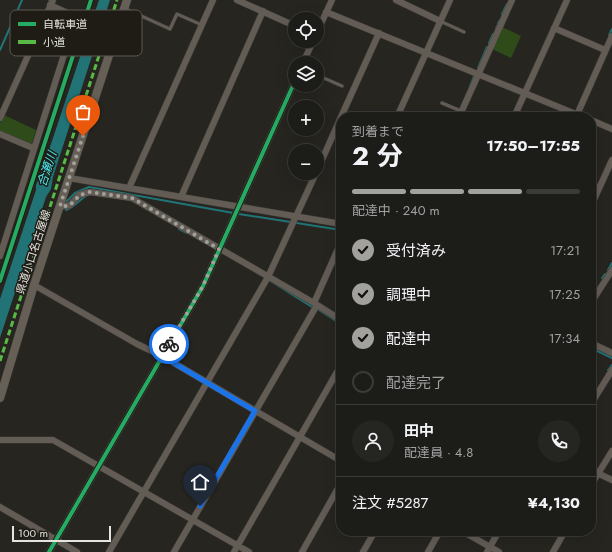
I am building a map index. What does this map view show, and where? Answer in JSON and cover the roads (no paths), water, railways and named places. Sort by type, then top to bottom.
[{"type":"main road","name":"県道小口名古屋線","points":[[0,398],[34,285],[109,56]]},
{"type":"street","points":[[129,188],[213,0]]},
{"type":"street","points":[[237,0],[288,23]]},
{"type":"street","points":[[324,16],[332,0]]},
{"type":"street","points":[[396,0],[440,21]]},
{"type":"street","points":[[399,112],[450,0]]},
{"type":"street","points":[[461,112],[512,0]]},
{"type":"street","points":[[516,112],[567,0]]},
{"type":"street","points":[[52,3],[64,10]]},
{"type":"street","points":[[180,197],[263,12]]},
{"type":"street","points":[[326,12],[525,93],[567,112]]},
{"type":"street","points":[[554,28],[606,50]]},
{"type":"street","points":[[343,112],[379,34]]},
{"type":"street","points":[[578,112],[612,36]]},
{"type":"street","points":[[0,118],[28,56]]},
{"type":"street","points":[[0,256],[63,56]]},
{"type":"street","points":[[49,552],[203,286],[290,92]]},
{"type":"street","points":[[596,122],[612,129]]},
{"type":"street","points":[[324,156],[336,128]]},
{"type":"street","points":[[0,134],[33,148]]},
{"type":"street","points":[[596,195],[612,160]]},
{"type":"street","points":[[69,178],[180,197],[236,211],[295,221],[336,224]]},
{"type":"street","points":[[109,552],[268,277],[313,180]]},
{"type":"street","points":[[60,206],[70,205],[80,195],[90,192],[132,198],[336,317]]},
{"type":"street","points":[[174,552],[315,304],[336,254]]},
{"type":"street","points":[[596,295],[612,270]]},
{"type":"street","points":[[34,285],[137,344],[162,356],[336,458]]},
{"type":"street","points":[[596,345],[612,353]]},
{"type":"street","points":[[596,396],[612,370]]},
{"type":"street","points":[[234,552],[336,373]]},
{"type":"street","points":[[0,440],[53,440],[249,552]]},
{"type":"street","points":[[596,476],[612,451]]},
{"type":"street","points":[[598,473],[612,480]]},
{"type":"street","points":[[302,552],[336,492]]},
{"type":"street","points":[[0,507],[77,552]]},
{"type":"street","points":[[363,552],[372,536]]},
{"type":"street","points":[[428,552],[437,536]]},
{"type":"street","points":[[470,536],[489,549],[499,552]]},
{"type":"street","points":[[489,549],[496,536]]},
{"type":"street","points":[[553,552],[562,536]]},
{"type":"lane","points":[[126,4],[137,10]]},
{"type":"lane","points":[[142,13],[170,29],[177,14],[202,25]]},
{"type":"lane","points":[[440,21],[464,32]]},
{"type":"lane","points":[[324,78],[342,86]]},
{"type":"lane","points":[[442,103],[457,112]]},
{"type":"water","points":[[99,0],[110,0],[107,10],[96,10]]},
{"type":"water","name":"合瀬川","points":[[80,56],[92,56],[53,177],[51,189],[46,197],[0,338],[0,299],[36,190],[36,185]]},
{"type":"waterway","points":[[18,10],[22,0]]},
{"type":"waterway","points":[[502,14],[507,4]]},
{"type":"waterway","points":[[0,50],[10,27]]},
{"type":"waterway","points":[[609,35],[612,29]]},
{"type":"waterway","points":[[489,43],[493,34]]},
{"type":"waterway","points":[[478,68],[487,47]]},
{"type":"waterway","points":[[469,89],[474,76]]},
{"type":"waterway","points":[[65,200],[67,201],[75,193],[89,187],[239,214],[336,229]]},
{"type":"waterway","points":[[66,210],[86,196]]},
{"type":"waterway","points":[[179,229],[187,233]]},
{"type":"waterway","points":[[608,270],[612,263]]},
{"type":"waterway","points":[[602,278],[605,274]]},
{"type":"waterway","points":[[269,280],[312,307]]},
{"type":"waterway","points":[[319,310],[336,321]]},
{"type":"waterway","points":[[596,350],[612,358]]},
{"type":"waterway","points":[[608,370],[612,365]]}]
